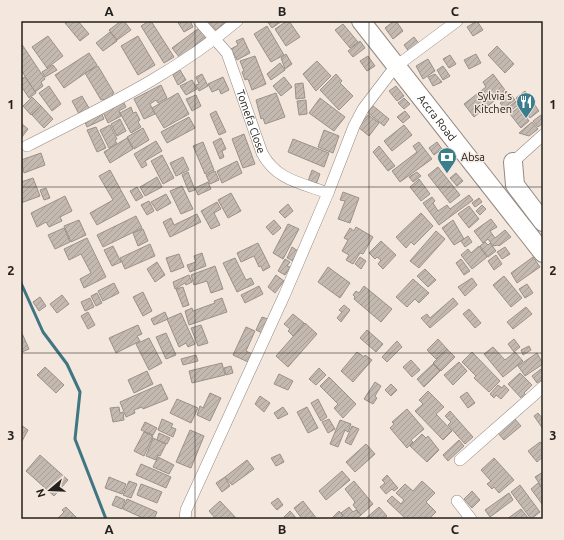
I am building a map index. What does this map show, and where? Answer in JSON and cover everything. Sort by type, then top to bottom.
[{"type":"main road","name":"Accra Road","points":[[360,21],[543,253]]},
{"type":"main road","points":[[479,170],[493,175],[501,172],[513,162]]},
{"type":"main road","points":[[513,162],[515,185],[543,222]]},
{"type":"street","name":"Tomefa Close","points":[[199,21],[227,53],[233,66],[267,164],[280,176],[328,193]]},
{"type":"street","points":[[27,146],[158,78],[216,39],[237,21]]},
{"type":"street","points":[[185,519],[186,510],[281,303],[362,109],[395,66],[458,21]]},
{"type":"street","points":[[513,162],[543,135]]},
{"type":"street","points":[[460,460],[543,388]]},
{"type":"street","points":[[457,501],[471,519]]},
{"type":"building","points":[[67,21],[78,21],[89,34],[80,41],[65,23]]},
{"type":"building","points":[[121,21],[124,21],[131,30],[117,40],[109,30]]},
{"type":"building","points":[[151,21],[174,57],[164,63],[141,26]]},
{"type":"building","points":[[177,21],[193,21],[191,23],[193,27],[184,32]]},
{"type":"building","points":[[208,21],[227,21],[216,30]]},
{"type":"building","points":[[267,21],[282,21],[272,28]]},
{"type":"building","points":[[289,21],[300,37],[286,46],[275,29]]},
{"type":"building","points":[[396,21],[403,31],[393,39],[385,28]]},
{"type":"building","points":[[477,21],[483,30],[473,36],[467,27]]},
{"type":"building","points":[[343,24],[358,42],[350,48],[335,30]]},
{"type":"building","points":[[267,26],[284,55],[271,62],[254,34]]},
{"type":"building","points":[[199,28],[206,37],[180,58],[172,48]]},
{"type":"building","points":[[110,32],[117,41],[103,51],[96,43]]},
{"type":"building","points":[[48,36],[63,56],[47,68],[32,47]]},
{"type":"building","points":[[138,36],[155,65],[138,75],[121,46]]},
{"type":"building","points":[[414,37],[420,45],[410,53],[404,45]]},
{"type":"building","points":[[243,38],[250,53],[237,60],[231,49],[238,45],[236,41]]},
{"type":"building","points":[[360,41],[365,48],[353,57],[348,51]]},
{"type":"building","points":[[21,43],[45,79],[41,82],[43,86],[35,92],[21,70]]},
{"type":"building","points":[[497,46],[514,64],[505,73],[488,55]]},
{"type":"building","points":[[89,53],[97,65],[64,88],[55,75]]},
{"type":"building","points":[[286,54],[292,64],[285,69],[281,58]]},
{"type":"building","points":[[476,54],[481,63],[469,69],[464,60]]},
{"type":"building","points":[[450,55],[456,64],[449,68],[443,59]]},
{"type":"building","points":[[255,56],[266,84],[252,90],[248,79],[245,80],[242,72],[244,71],[240,61]]},
{"type":"building","points":[[368,56],[375,66],[367,71],[360,61]]},
{"type":"building","points":[[428,59],[435,71],[423,79],[416,66]]},
{"type":"building","points":[[317,61],[331,76],[316,91],[303,74]]},
{"type":"building","points":[[280,63],[285,70],[271,80],[267,74]]},
{"type":"building","points":[[53,65],[57,70],[45,77],[42,72]]},
{"type":"building","points":[[98,66],[114,93],[112,94],[113,96],[105,102],[103,99],[101,100],[85,73]]},
{"type":"building","points":[[443,66],[450,76],[443,80],[437,70]]},
{"type":"building","points":[[180,70],[186,80],[178,85],[173,75]]},
{"type":"building","points":[[202,74],[208,86],[199,91],[196,85],[199,84],[196,77]]},
{"type":"building","points":[[336,74],[342,81],[340,83],[353,96],[339,110],[320,90]]},
{"type":"building","points":[[435,74],[442,82],[433,86],[428,77]]},
{"type":"building","points":[[493,74],[508,94],[501,100],[499,97],[474,117],[464,104],[486,87],[483,82]]},
{"type":"building","points":[[25,77],[36,93],[29,98],[21,86],[21,79]]},
{"type":"building","points":[[223,77],[229,90],[221,94],[219,89],[212,92],[208,84]]},
{"type":"building","points":[[284,77],[292,87],[281,96],[273,86]]},
{"type":"building","points":[[192,80],[197,89],[186,95],[180,86]]},
{"type":"building","points":[[303,83],[305,98],[296,99],[295,84]]},
{"type":"building","points":[[161,85],[167,98],[158,103],[156,100],[150,104],[155,114],[144,119],[134,99]]},
{"type":"building","points":[[49,86],[61,104],[52,111],[39,93]]},
{"type":"building","points":[[396,86],[404,96],[397,101],[389,91]]},
{"type":"building","points":[[525,91],[539,111],[530,118],[516,98]]},
{"type":"building","points":[[178,93],[189,114],[164,128],[152,108]]},
{"type":"building","points":[[276,93],[285,117],[265,124],[263,118],[261,119],[256,100]]},
{"type":"building","points":[[196,95],[201,106],[192,111],[186,99]]},
{"type":"building","points":[[511,95],[515,100],[504,108],[500,103]]},
{"type":"building","points":[[82,96],[89,108],[79,114],[72,101]]},
{"type":"building","points":[[32,97],[41,106],[31,115],[23,106]]},
{"type":"building","points":[[320,98],[345,117],[334,131],[309,113]]},
{"type":"building","points":[[404,98],[410,104],[404,109],[398,103]]},
{"type":"building","points":[[122,99],[126,107],[119,111],[121,116],[108,123],[102,110]]},
{"type":"building","points":[[306,100],[307,114],[299,115],[297,101]]},
{"type":"building","points":[[516,101],[518,105],[507,114],[504,111]]},
{"type":"building","points":[[372,105],[389,119],[384,126],[367,112]]},
{"type":"building","points":[[41,106],[53,119],[44,128],[32,115]]},
{"type":"building","points":[[131,107],[133,113],[136,112],[140,120],[138,122],[141,127],[131,133],[120,113]]},
{"type":"building","points":[[519,107],[529,121],[521,128],[510,114]]},
{"type":"building","points":[[216,111],[226,132],[219,135],[210,114]]},
{"type":"building","points":[[405,111],[410,117],[403,123],[397,117]]},
{"type":"building","points":[[101,112],[104,119],[87,127],[84,120]]},
{"type":"building","points":[[368,115],[379,123],[369,136],[358,127]]},
{"type":"building","points":[[541,115],[543,123],[538,127],[533,121]]},
{"type":"building","points":[[189,117],[195,128],[167,143],[161,132]]},
{"type":"building","points":[[120,119],[126,131],[117,136],[111,124]]},
{"type":"building","points":[[532,122],[538,129],[529,136],[519,133]]},
{"type":"building","points":[[21,123],[28,129],[22,137],[21,136]]},
{"type":"building","points":[[110,125],[117,139],[115,140],[117,144],[109,148],[100,130]]},
{"type":"building","points":[[404,125],[412,135],[392,151],[384,141]]},
{"type":"building","points":[[96,127],[106,148],[97,152],[87,130]]},
{"type":"building","points":[[143,128],[149,140],[134,149],[127,137]]},
{"type":"building","points":[[324,130],[339,136],[333,153],[318,147]]},
{"type":"building","points":[[244,134],[255,164],[243,168],[232,139]]},
{"type":"building","points":[[127,138],[133,149],[110,163],[104,152]]},
{"type":"building","points":[[221,138],[226,149],[222,151],[224,157],[220,159],[213,142]]},
{"type":"building","points":[[293,139],[329,153],[324,167],[288,152]]},
{"type":"building","points":[[156,141],[162,151],[145,161],[147,165],[142,168],[134,154]]},
{"type":"building","points":[[203,142],[214,170],[205,174],[193,146]]},
{"type":"building","points":[[419,142],[432,159],[400,182],[392,171],[417,152],[413,146]]},
{"type":"building","points":[[437,142],[442,149],[434,155],[429,148]]},
{"type":"building","points":[[379,146],[395,166],[388,171],[373,152]]},
{"type":"building","points":[[41,153],[45,165],[24,173],[21,160]]},
{"type":"building","points":[[162,155],[174,178],[163,184],[151,161]]},
{"type":"building","points":[[183,157],[189,170],[176,176],[170,163]]},
{"type":"building","points":[[237,161],[242,173],[222,183],[217,171]]},
{"type":"building","points":[[438,167],[460,195],[450,203],[428,175]]},
{"type":"building","points":[[110,170],[130,207],[97,225],[90,213],[113,200],[99,176]]},
{"type":"building","points":[[312,170],[320,174],[315,187],[307,184]]},
{"type":"building","points":[[215,171],[219,180],[210,184],[206,175]]},
{"type":"building","points":[[188,172],[195,190],[189,192],[182,175]]},
{"type":"building","points":[[417,172],[421,176],[413,182],[409,177]]},
{"type":"building","points":[[456,173],[463,181],[457,186],[450,178]]},
{"type":"building","points":[[157,177],[162,187],[145,196],[140,187]]},
{"type":"building","points":[[33,178],[40,196],[21,203],[21,182]]},
{"type":"building","points":[[419,179],[430,194],[421,201],[410,187]]},
{"type":"building","points":[[208,182],[211,189],[198,195],[195,188]]},
{"type":"building","points":[[182,186],[193,209],[181,214],[170,191]]},
{"type":"building","points":[[137,187],[143,197],[136,201],[130,191]]},
{"type":"building","points":[[46,188],[50,198],[44,200],[40,190]]},
{"type":"building","points":[[343,192],[359,198],[350,223],[338,219],[345,201],[340,200]]},
{"type":"building","points":[[231,193],[241,211],[228,218],[218,200]]},
{"type":"building","points":[[166,194],[171,203],[157,211],[151,202]]},
{"type":"building","points":[[469,195],[473,200],[439,225],[423,203],[432,197],[435,201],[433,203],[438,211],[447,205],[450,209]]},
{"type":"building","points":[[65,196],[72,211],[60,217],[62,221],[49,227],[46,222],[37,227],[31,213]]},
{"type":"building","points":[[479,198],[482,202],[475,207],[472,203]]},
{"type":"building","points":[[149,201],[154,211],[147,215],[141,205]]},
{"type":"building","points":[[217,202],[221,209],[214,213],[220,225],[211,229],[201,211]]},
{"type":"building","points":[[288,204],[293,211],[285,218],[279,212]]},
{"type":"building","points":[[482,205],[486,209],[480,215],[476,211]]},
{"type":"building","points":[[469,206],[479,219],[469,228],[458,214]]},
{"type":"building","points":[[421,213],[433,226],[414,245],[411,242],[406,248],[396,237]]},
{"type":"building","points":[[197,214],[201,222],[170,237],[163,222],[171,218],[174,225]]},
{"type":"building","points":[[136,216],[142,228],[103,247],[97,235]]},
{"type":"building","points":[[491,219],[497,227],[490,231],[495,238],[505,230],[511,237],[499,246],[493,246],[488,239],[483,243],[474,231]]},
{"type":"building","points":[[79,220],[86,235],[71,242],[64,226]]},
{"type":"building","points":[[274,220],[281,228],[273,235],[266,227]]},
{"type":"building","points":[[453,220],[464,239],[454,245],[442,228]]},
{"type":"building","points":[[288,224],[299,229],[283,259],[273,253]]},
{"type":"building","points":[[356,227],[373,237],[363,254],[360,253],[353,264],[346,260],[349,255],[342,251],[348,240],[344,238],[350,228],[354,231]]},
{"type":"building","points":[[64,228],[70,242],[55,249],[48,235]]},
{"type":"building","points":[[143,229],[148,241],[138,246],[133,233]]},
{"type":"building","points":[[436,231],[445,239],[419,268],[410,261]]},
{"type":"building","points":[[468,236],[472,242],[465,247],[461,241]]},
{"type":"building","points":[[87,238],[106,277],[84,288],[80,279],[91,273],[81,254],[69,260],[64,249]]},
{"type":"building","points":[[381,241],[396,255],[383,269],[378,264],[381,260],[377,257],[375,259],[369,253]]},
{"type":"building","points":[[485,242],[488,245],[490,243],[496,251],[488,257],[480,246]]},
{"type":"building","points":[[258,243],[270,267],[263,271],[261,266],[259,267],[254,256],[241,262],[237,253]]},
{"type":"building","points":[[150,244],[155,256],[125,269],[120,258]]},
{"type":"building","points":[[113,246],[121,262],[112,266],[104,250]]},
{"type":"building","points":[[479,246],[487,257],[472,269],[461,255],[468,249],[471,253]]},
{"type":"building","points":[[292,247],[298,251],[293,261],[287,258]]},
{"type":"building","points":[[505,247],[510,254],[502,259],[497,252]]},
{"type":"building","points":[[202,253],[206,266],[190,272],[187,265],[196,262],[194,256]]},
{"type":"building","points":[[179,254],[184,267],[171,272],[166,258]]},
{"type":"building","points":[[496,255],[502,264],[494,270],[488,261]]},
{"type":"building","points":[[360,257],[366,261],[361,269],[355,264]]},
{"type":"building","points":[[533,257],[540,267],[517,283],[511,273]]},
{"type":"building","points":[[235,258],[246,280],[251,278],[254,284],[237,292],[223,263]]},
{"type":"building","points":[[285,259],[290,262],[287,266],[290,267],[285,275],[278,271]]},
{"type":"building","points":[[461,259],[470,271],[464,275],[456,263]]},
{"type":"building","points":[[157,262],[165,275],[155,282],[147,269]]},
{"type":"building","points":[[215,266],[223,289],[211,293],[207,281],[194,285],[191,275]]},
{"type":"building","points":[[328,267],[350,283],[340,298],[318,282]]},
{"type":"building","points":[[425,269],[436,280],[428,287],[417,276]]},
{"type":"building","points":[[189,275],[192,282],[186,285],[185,283],[175,289],[173,282]]},
{"type":"building","points":[[276,275],[284,281],[275,293],[268,287]]},
{"type":"building","points":[[504,276],[522,298],[511,307],[493,285]]},
{"type":"building","points":[[472,278],[477,285],[465,296],[458,287]]},
{"type":"building","points":[[413,279],[429,293],[419,303],[415,299],[407,307],[396,297]]},
{"type":"building","points":[[114,283],[119,293],[103,301],[98,291]]},
{"type":"building","points":[[527,284],[533,293],[525,298],[519,289]]},
{"type":"building","points":[[259,286],[263,294],[245,303],[241,295]]},
{"type":"building","points":[[364,286],[392,309],[381,322],[354,299],[355,297],[353,295],[356,291],[359,293]]},
{"type":"building","points":[[183,287],[189,305],[183,307],[176,289]]},
{"type":"building","points":[[143,292],[152,311],[143,316],[133,297]]},
{"type":"building","points":[[97,293],[102,303],[96,306],[91,296]]},
{"type":"building","points":[[62,295],[69,304],[57,313],[50,304]]},
{"type":"building","points":[[40,297],[46,306],[39,311],[33,302]]},
{"type":"building","points":[[90,298],[94,307],[85,311],[81,302]]},
{"type":"building","points":[[222,298],[227,312],[189,325],[185,311],[192,308],[193,311],[215,303],[214,301]]},
{"type":"building","points":[[453,298],[458,304],[430,328],[421,318],[427,314],[430,318]]},
{"type":"building","points":[[344,305],[350,310],[341,322],[337,318],[342,312],[339,310]]},
{"type":"building","points":[[526,307],[532,314],[513,329],[507,322]]},
{"type":"building","points":[[469,309],[481,323],[475,328],[463,314]]},
{"type":"building","points":[[88,312],[95,325],[88,329],[81,316]]},
{"type":"building","points":[[165,312],[168,319],[154,325],[151,319]]},
{"type":"building","points":[[181,313],[195,344],[188,347],[186,343],[179,347],[167,319]]},
{"type":"building","points":[[293,314],[304,323],[293,336],[288,331],[290,329],[284,324]]},
{"type":"building","points":[[262,317],[268,319],[262,333],[256,330]]},
{"type":"building","points":[[305,323],[317,334],[288,367],[276,356]]},
{"type":"building","points":[[138,325],[142,334],[137,336],[140,341],[116,353],[109,338]]},
{"type":"building","points":[[201,325],[208,343],[198,346],[191,328]]},
{"type":"building","points":[[246,327],[255,331],[246,351],[252,354],[248,362],[233,355]]},
{"type":"building","points":[[367,330],[383,344],[376,352],[360,338]]},
{"type":"building","points":[[21,331],[29,349],[22,352],[21,351]]},
{"type":"building","points":[[166,333],[176,355],[166,359],[156,337]]},
{"type":"building","points":[[149,338],[162,363],[149,370],[136,344]]},
{"type":"building","points":[[438,339],[447,349],[436,359],[427,350]]},
{"type":"building","points":[[514,339],[520,347],[514,352],[508,344]]},
{"type":"building","points":[[397,341],[402,347],[387,362],[382,357]]},
{"type":"building","points":[[529,346],[531,350],[523,355],[521,350]]},
{"type":"building","points":[[493,347],[505,360],[515,352],[523,361],[503,377],[484,354]]},
{"type":"building","points":[[447,349],[455,357],[441,371],[433,363]]},
{"type":"building","points":[[357,352],[372,360],[353,382],[341,371]]},
{"type":"building","points":[[472,352],[500,381],[489,392],[474,378],[476,376],[462,362]]},
{"type":"building","points":[[537,353],[543,364],[525,376],[518,366]]},
{"type":"building","points":[[196,355],[198,361],[183,365],[181,359]]},
{"type":"building","points":[[411,360],[420,370],[412,377],[403,367]]},
{"type":"building","points":[[459,362],[467,371],[453,385],[444,375]]},
{"type":"building","points":[[222,363],[225,375],[192,383],[189,371]]},
{"type":"building","points":[[433,364],[440,371],[424,387],[417,379]]},
{"type":"building","points":[[231,366],[233,373],[226,375],[224,368]]},
{"type":"building","points":[[45,367],[64,385],[56,393],[37,375]]},
{"type":"building","points":[[319,368],[326,375],[316,385],[309,379]]},
{"type":"building","points":[[541,369],[543,372],[543,379],[537,383],[532,376]]},
{"type":"building","points":[[147,371],[153,384],[134,393],[128,380]]},
{"type":"building","points":[[520,373],[532,385],[524,393],[527,396],[523,400],[508,384]]},
{"type":"building","points":[[279,374],[293,381],[288,390],[274,384]]},
{"type":"building","points":[[329,377],[356,404],[343,418],[334,408],[338,404],[320,386]]},
{"type":"building","points":[[375,382],[381,386],[375,396],[377,398],[373,404],[364,399]]},
{"type":"building","points":[[161,384],[168,399],[143,409],[142,407],[134,410],[135,413],[126,417],[120,402]]},
{"type":"building","points":[[391,384],[397,390],[391,396],[385,390]]},
{"type":"building","points":[[498,385],[502,388],[504,385],[509,390],[501,399],[496,395],[494,398],[490,394]]},
{"type":"building","points":[[428,391],[444,407],[436,414],[452,431],[443,440],[415,411],[423,404],[419,400]]},
{"type":"building","points":[[467,392],[475,403],[468,408],[460,397]]},
{"type":"building","points":[[210,393],[221,398],[210,421],[197,415],[200,406],[203,408]]},
{"type":"building","points":[[260,396],[270,403],[264,412],[255,404]]},
{"type":"building","points":[[177,399],[198,408],[191,423],[170,413]]},
{"type":"building","points":[[318,399],[327,417],[321,421],[311,403]]},
{"type":"building","points":[[119,407],[120,413],[123,412],[124,420],[113,422],[110,408]]},
{"type":"building","points":[[283,407],[288,414],[278,419],[274,413]]},
{"type":"building","points":[[307,407],[318,428],[308,433],[297,412]]},
{"type":"building","points":[[407,409],[424,429],[411,440],[413,442],[407,448],[390,428],[394,424],[392,422]]},
{"type":"building","points":[[450,411],[473,437],[465,444],[448,425],[451,422],[445,416]]},
{"type":"building","points":[[538,413],[543,419],[543,429],[534,416]]},
{"type":"building","points":[[514,418],[521,426],[504,440],[497,432]]},
{"type":"building","points":[[162,419],[173,424],[171,427],[176,429],[173,437],[158,430]]},
{"type":"building","points":[[329,419],[335,429],[328,433],[322,422]]},
{"type":"building","points":[[340,420],[351,424],[348,432],[345,430],[338,447],[330,444]]},
{"type":"building","points":[[145,422],[157,428],[153,435],[141,430]]},
{"type":"building","points":[[21,425],[28,430],[21,443]]},
{"type":"building","points":[[352,426],[359,429],[351,445],[345,442]]},
{"type":"building","points":[[190,430],[204,436],[191,468],[176,462]]},
{"type":"building","points":[[144,432],[153,436],[144,456],[134,451]]},
{"type":"building","points":[[159,433],[170,438],[167,444],[157,440]]},
{"type":"building","points":[[422,434],[426,438],[428,436],[439,450],[427,462],[410,446]]},
{"type":"building","points":[[153,438],[166,444],[160,456],[158,455],[156,460],[146,456]]},
{"type":"building","points":[[459,440],[464,446],[448,461],[443,455]]},
{"type":"building","points":[[540,442],[543,444],[543,457],[537,462],[528,451]]},
{"type":"building","points":[[366,444],[375,454],[355,472],[346,462]]},
{"type":"building","points":[[280,454],[284,462],[276,466],[271,458]]},
{"type":"building","points":[[40,455],[68,480],[54,496],[26,471]]},
{"type":"building","points":[[158,457],[174,465],[169,474],[153,467]]},
{"type":"building","points":[[494,458],[514,480],[499,493],[494,487],[492,489],[487,484],[491,481],[481,470]]},
{"type":"building","points":[[247,460],[254,469],[232,485],[225,477]]},
{"type":"building","points":[[141,464],[171,477],[166,488],[136,475]]},
{"type":"building","points":[[342,471],[350,480],[326,500],[319,491]]},
{"type":"building","points":[[543,472],[543,484],[541,486],[535,477]]},
{"type":"building","points":[[387,475],[398,488],[394,491],[392,489],[386,494],[380,487],[385,483],[382,480]]},
{"type":"building","points":[[109,477],[126,484],[122,494],[105,488]]},
{"type":"building","points":[[225,477],[230,486],[222,492],[216,483]]},
{"type":"building","points":[[129,481],[137,484],[131,498],[123,495]]},
{"type":"building","points":[[354,481],[373,504],[361,515],[353,505],[355,502],[345,489]]},
{"type":"building","points":[[422,481],[435,493],[426,502],[436,512],[429,519],[406,519],[387,501],[392,496],[401,504],[404,500],[396,493],[405,484],[413,491]]},
{"type":"building","points":[[538,483],[543,490],[542,504],[531,489]]},
{"type":"building","points":[[141,484],[162,492],[157,503],[137,495]]},
{"type":"building","points":[[520,485],[540,512],[531,519],[511,492]]},
{"type":"building","points":[[472,491],[480,500],[472,508],[464,499]]},
{"type":"building","points":[[509,493],[513,500],[490,517],[485,510]]},
{"type":"building","points":[[116,496],[125,500],[122,509],[112,505]]},
{"type":"building","points":[[278,498],[283,505],[277,510],[271,503]]},
{"type":"building","points":[[127,499],[157,512],[154,519],[145,519],[123,509]]},
{"type":"building","points":[[220,501],[237,519],[216,519],[209,511]]},
{"type":"building","points":[[303,501],[317,519],[302,519],[294,508]]},
{"type":"building","points":[[66,507],[76,517],[75,519],[57,519],[64,512],[62,510]]},
{"type":"building","points":[[349,507],[353,512],[356,510],[361,515],[356,519],[346,519],[341,513]]},
{"type":"building","points":[[379,507],[387,516],[383,519],[365,519]]},
{"type":"building","points":[[521,509],[529,519],[507,519]]},
{"type":"building","points":[[290,511],[297,519],[286,519],[284,517]]},
{"type":"building","points":[[339,511],[343,516],[339,519],[331,519]]},
{"type":"waterway","points":[[21,283],[43,332],[67,364],[80,392],[75,439],[106,519]]},
{"type":"place","name":"Sylvia’s Kitchen","points":[[526,119]]},
{"type":"place","name":"Absa","points":[[447,174]]}]
